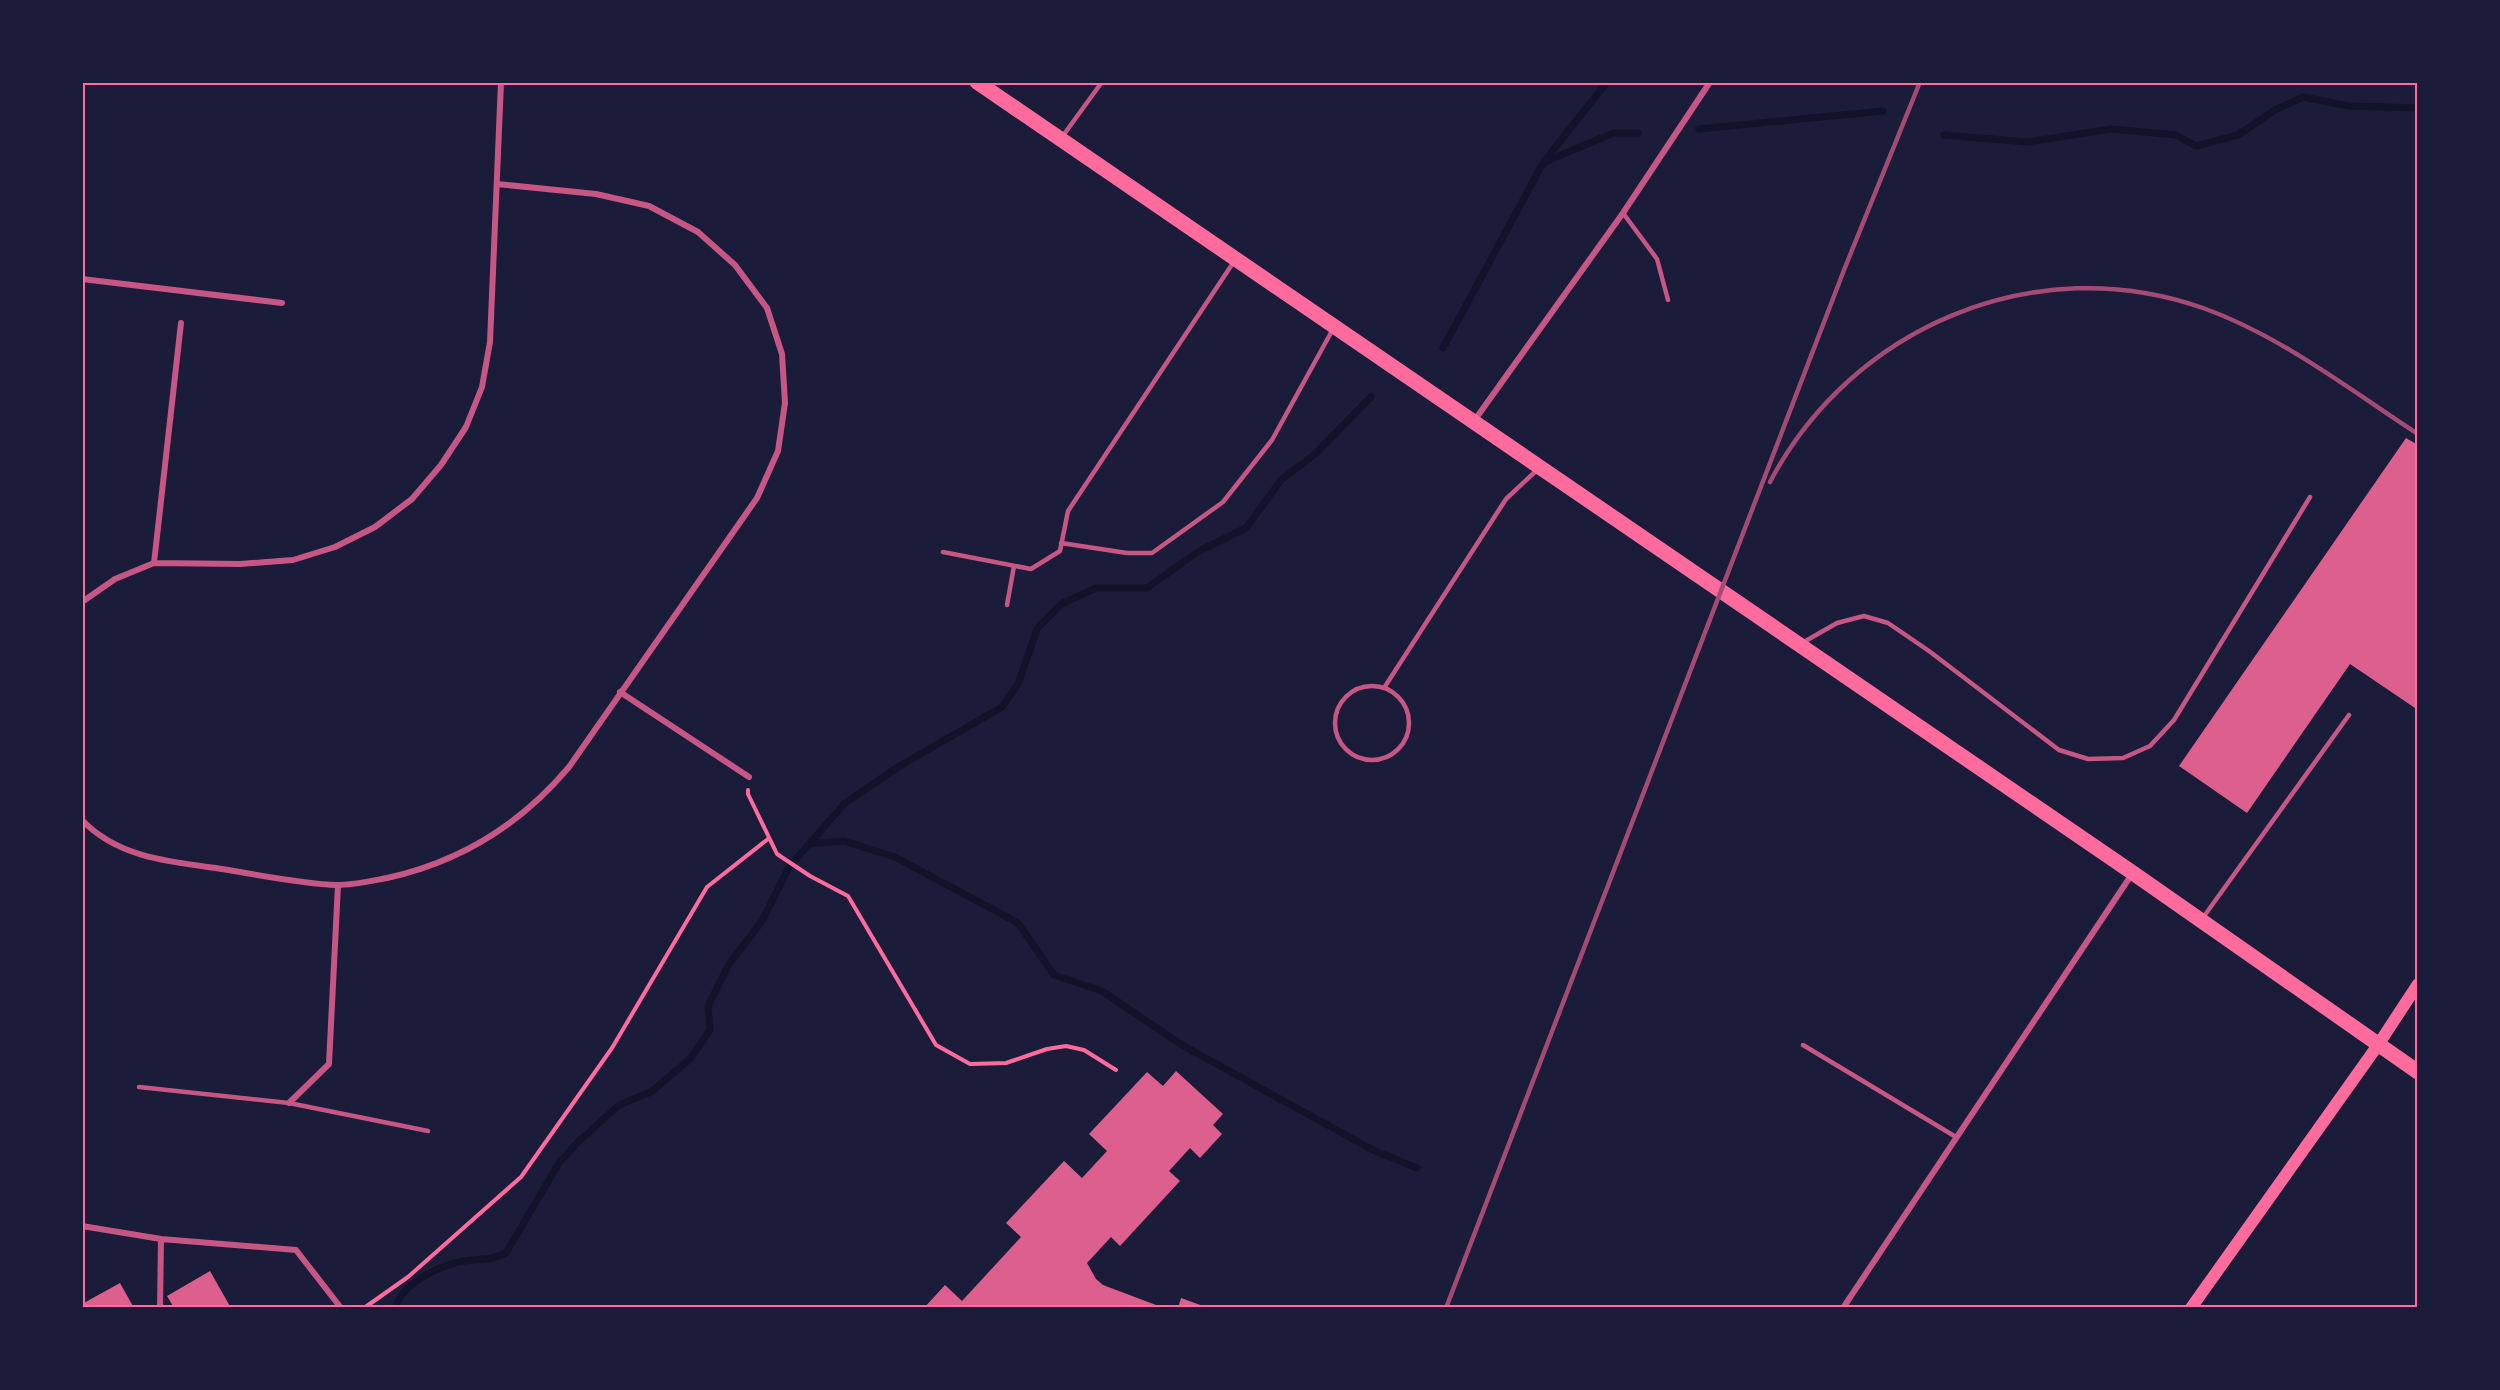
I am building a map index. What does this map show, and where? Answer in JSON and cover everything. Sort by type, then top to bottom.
[{"type":"main road","points":[[977,82],[2133,873],[2418,1072]]},
{"type":"main road","points":[[2191,1308],[2378,1045],[2418,984]]},
{"type":"street","points":[[82,602],[115,579],[154,563],[240,564],[293,560],[335,547],[375,527],[412,499],[441,465],[466,427],[482,387],[490,342],[501,82]]},
{"type":"street","points":[[1474,422],[1623,213],[1710,82]]},
{"type":"street","points":[[82,820],[91,830],[123,849],[157,860],[338,885],[383,879],[435,864],[494,835],[548,792],[569,766],[757,498],[778,451],[785,403],[782,354],[767,308],[735,265],[698,232],[649,206],[596,194],[497,184]]},
{"type":"street","points":[[82,279],[282,303]]},
{"type":"street","points":[[154,563],[181,323]]},
{"type":"street","points":[[620,692],[749,777]]},
{"type":"street","points":[[1843,1308],[2133,873]]},
{"type":"street","points":[[289,1102],[329,1064],[338,885]]},
{"type":"street","points":[[82,1226],[161,1239],[296,1250],[341,1308]]},
{"type":"street","points":[[160,1308],[161,1239]]},
{"type":"lane","points":[[1060,139],[1102,82]]},
{"type":"lane","points":[[1623,213],[1657,259],[1668,300]]},
{"type":"lane","points":[[943,552],[1031,569],[1060,551],[1068,511],[1236,260]]},
{"type":"lane","points":[[1061,543],[1127,553],[1152,553],[1223,502],[1272,440],[1334,326]]},
{"type":"lane","points":[[1384,688],[1506,499],[1539,467]]},
{"type":"lane","points":[[1800,645],[1837,622],[1864,616],[1888,623],[1929,651],[2059,750],[2088,759],[2123,758],[2150,746],[2174,720],[2310,497]]},
{"type":"lane","points":[[1007,605],[1014,566]]},
{"type":"lane","points":[[1371,686],[1384,688],[1402,702],[1408,713],[1407,736],[1401,747],[1392,755],[1369,761],[1358,758],[1347,752],[1337,736],[1335,717],[1339,705],[1347,695],[1358,688],[1371,686]]},
{"type":"lane","points":[[2201,921],[2349,715]]},
{"type":"lane","points":[[1803,1045],[1956,1137]]},
{"type":"lane","points":[[139,1087],[289,1102],[428,1131]]},
{"type":"path","points":[[749,777],[748,794],[777,855],[848,896],[936,1045],[970,1064],[1006,1064],[1047,1049],[1066,1046],[1084,1050],[1116,1070]]},
{"type":"path","points":[[364,1308],[408,1277],[522,1177],[612,1048],[708,888],[768,839]]},
{"type":"building","points":[[2406,438],[2418,445],[2418,710],[2350,664],[2247,813],[2179,766]]},
{"type":"building","points":[[1176,1071],[1223,1114],[1213,1125],[1222,1134],[1200,1158],[1190,1148],[1169,1171],[1180,1181],[1120,1246],[1111,1237],[1087,1263],[1096,1279],[1103,1285],[1164,1308],[924,1308],[945,1285],[962,1301],[1021,1237],[1006,1223],[1064,1161],[1082,1178],[1107,1151],[1089,1134],[1147,1072],[1163,1086]]},
{"type":"building","points":[[210,1271],[231,1308],[174,1308],[167,1296]]},
{"type":"building","points":[[120,1283],[134,1308],[82,1308],[82,1304]]},
{"type":"building","points":[[1181,1298],[1206,1307],[1206,1308],[1178,1308]]},
{"type":"waterway","points":[[1443,348],[1543,163],[1607,82]]},
{"type":"waterway","points":[[1944,135],[2027,142],[2111,129],[2176,135],[2196,146],[2238,135],[2275,110],[2303,97],[2349,106],[2418,108]]},
{"type":"waterway","points":[[1699,129],[1883,111]]},
{"type":"waterway","points":[[1545,162],[1613,133],[1638,133]]},
{"type":"waterway","points":[[396,1308],[404,1292],[411,1285],[438,1269],[455,1263],[492,1258],[506,1253],[559,1163],[578,1142],[619,1105],[651,1092],[691,1058],[710,1030],[708,1006],[729,964],[762,921],[789,867],[844,804],[898,767],[1002,707],[1018,684],[1037,629],[1061,604],[1096,588],[1147,588],[1199,551],[1246,528],[1281,480],[1315,454],[1371,397]]},
{"type":"waterway","points":[[809,844],[844,841],[895,857],[1018,923],[1054,975],[1102,991],[1182,1045],[1373,1150],[1417,1168]]},
{"type":"railway","points":[[1446,1308],[1844,270],[1920,82]]},
{"type":"railway","points":[[1770,482],[1805,427],[1849,381],[1899,343],[1955,314],[2014,296],[2076,288],[2140,292],[2203,308],[2232,320],[2287,348],[2418,434]]}]
